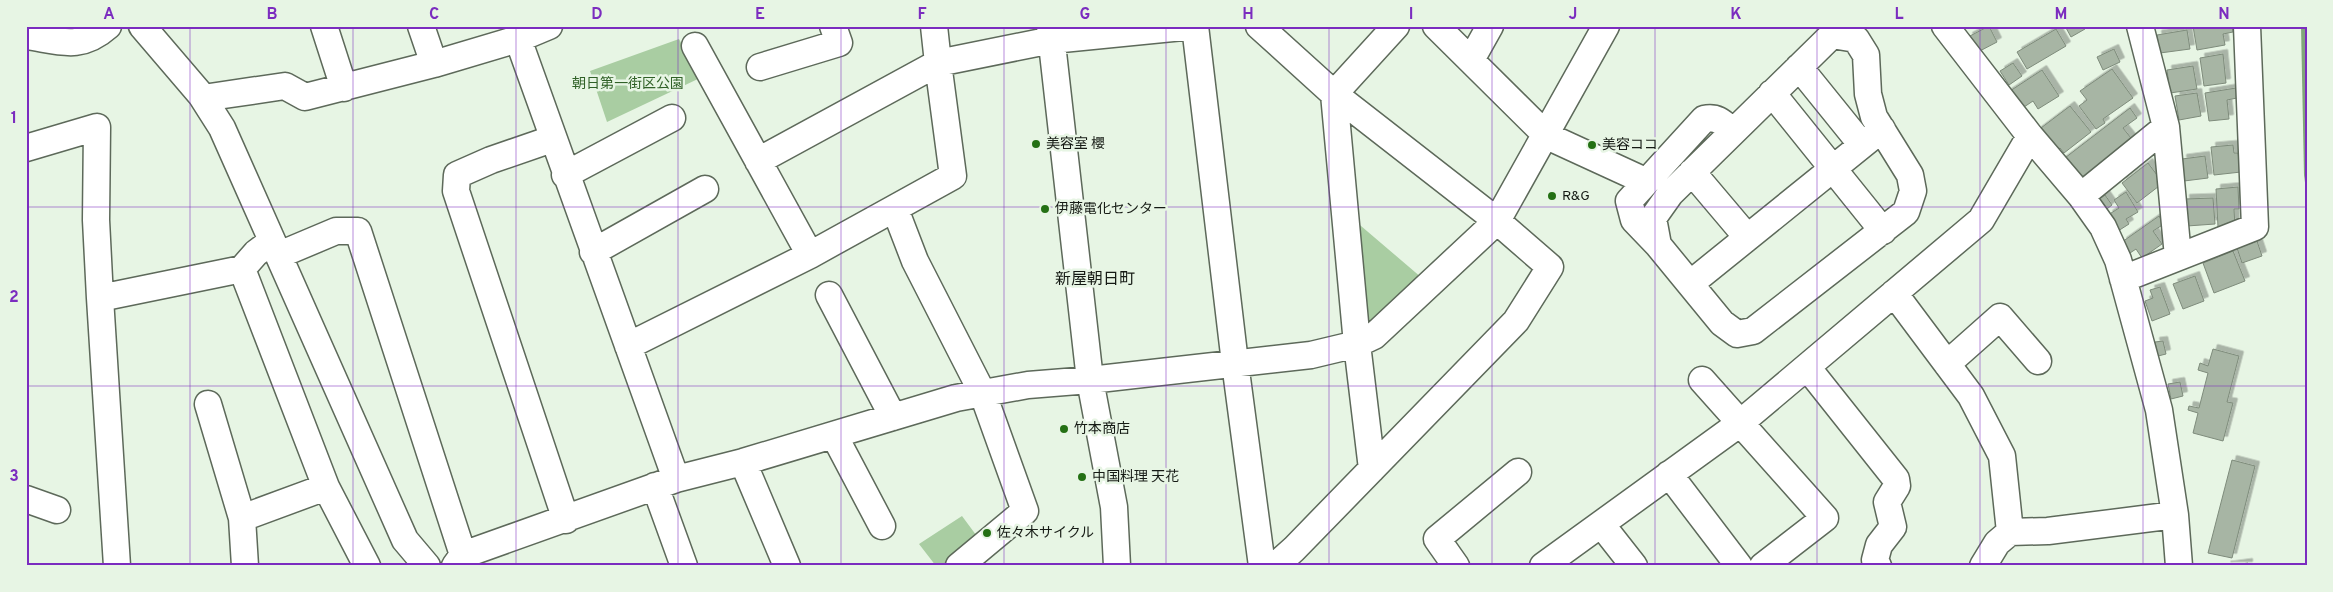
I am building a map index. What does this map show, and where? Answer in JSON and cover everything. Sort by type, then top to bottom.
[{"type":"street","points":[[26,36],[76,44],[91,39],[108,26]]},
{"type":"street","points":[[142,26],[203,98],[222,128],[405,540],[427,566]]},
{"type":"street","points":[[324,26],[344,88]]},
{"type":"street","points":[[421,26],[434,64]]},
{"type":"street","points":[[203,98],[285,86],[305,97],[518,40],[549,26]]},
{"type":"street","points":[[760,67],[839,43],[833,26]]},
{"type":"street","points":[[628,346],[810,255],[953,176],[934,26]]},
{"type":"street","points":[[758,161],[938,63],[1051,33],[1194,26],[1262,566]]},
{"type":"street","points":[[1259,26],[1334,94],[1497,221],[1550,267],[1516,321],[1294,549],[1275,566]]},
{"type":"street","points":[[1372,469],[1357,344],[1334,94],[1396,26]]},
{"type":"street","points":[[1436,26],[1546,136],[1645,181]]},
{"type":"street","points":[[1471,60],[1490,26]]},
{"type":"street","points":[[100,298],[242,269],[256,253],[336,231],[358,231],[459,560],[666,483],[743,462],[956,398],[1028,384],[1090,380],[1235,362],[1311,355],[1357,344],[1374,336],[1497,221],[1606,26]]},
{"type":"street","points":[[1945,26],[2030,136],[2081,196],[2103,228],[2118,260],[2159,410],[2175,515],[2179,566]]},
{"type":"street","points":[[2140,26],[2166,127],[2178,257]]},
{"type":"street","points":[[2123,279],[2255,227],[2247,26]]},
{"type":"street","points":[[1658,245],[1653,218],[1670,194],[1799,67],[1842,30],[1856,39],[1866,55],[1868,94],[1874,117],[1872,137],[1690,284]]},
{"type":"street","points":[[1051,33],[1090,380],[1114,507],[1117,566]]},
{"type":"street","points":[[518,40],[628,346],[666,483],[684,566]]},
{"type":"street","points":[[695,46],[810,255]]},
{"type":"street","points":[[1733,132],[1720,120],[1713,117],[1704,119],[1629,200],[1634,220],[1658,245],[1722,323],[1737,334],[1753,331],[1883,231],[1906,212],[1913,191],[1910,175],[1799,67]]},
{"type":"street","points":[[1772,93],[1883,231]]},
{"type":"street","points":[[565,174],[672,118]]},
{"type":"street","points":[[26,148],[97,127],[96,220],[117,566]]},
{"type":"street","points":[[2081,196],[2166,127]]},
{"type":"street","points":[[1543,566],[1739,424],[1981,220],[2030,136]]},
{"type":"street","points":[[552,139],[491,160],[457,175],[456,190],[566,520]]},
{"type":"street","points":[[1692,172],[1748,237]]},
{"type":"street","points":[[594,252],[704,189]]},
{"type":"street","points":[[895,209],[915,261],[983,394],[1025,511],[959,566]]},
{"type":"street","points":[[242,269],[326,487],[367,566]]},
{"type":"street","points":[[1894,293],[1971,396],[2002,456],[2010,532]]},
{"type":"street","points":[[829,295],[893,417]]},
{"type":"street","points":[[1947,364],[2000,317],[2038,361]]},
{"type":"street","points":[[1807,367],[1896,479],[1896,486],[1887,502],[1893,527],[1879,545],[1875,560],[1878,566]]},
{"type":"street","points":[[1702,380],[1739,424],[1826,518],[1763,566]]},
{"type":"street","points":[[208,404],[242,518],[245,566]]},
{"type":"street","points":[[834,435],[882,526]]},
{"type":"street","points":[[743,462],[787,566]]},
{"type":"street","points":[[1456,566],[1437,539],[1518,472]]},
{"type":"street","points":[[1669,474],[1739,566]]},
{"type":"street","points":[[242,518],[326,487]]},
{"type":"street","points":[[26,499],[57,510]]},
{"type":"street","points":[[1983,566],[1997,543],[2010,532],[2048,531],[2175,515]]},
{"type":"street","points":[[1601,524],[1634,566]]},
{"type":"green space","name":"朝日第一街区公園","points":[[679,39],[700,78],[607,122],[590,71]]},
{"type":"green space","points":[[1354,220],[1422,278],[1367,324]]},
{"type":"green space","points":[[962,516],[982,543],[950,566],[936,566],[919,544]]},
{"type":"shaded area","points":[[2301,26],[2307,26],[2307,197],[2304,175]]},
{"type":"building","points":[[1989,26],[1997,42],[1976,53],[1968,37]]},
{"type":"building","points":[[2065,26],[2083,26],[2085,29],[2071,37]]},
{"type":"building","points":[[2193,26],[2232,26],[2233,32],[2223,34],[2225,45],[2197,50]]},
{"type":"building","points":[[2056,29],[2066,46],[2027,69],[2017,52]]},
{"type":"building","points":[[2187,30],[2190,49],[2160,53],[2157,35]]},
{"type":"building","points":[[2114,49],[2120,62],[2103,70],[2097,57]]},
{"type":"building","points":[[2223,54],[2226,83],[2204,86],[2200,58]]},
{"type":"building","points":[[2013,63],[2022,76],[2009,85],[2000,71]]},
{"type":"building","points":[[2193,66],[2197,89],[2170,93],[2167,70]]},
{"type":"building","points":[[2112,69],[2133,98],[2103,119],[2105,123],[2096,129],[2079,106],[2087,100],[2080,91]]},
{"type":"building","points":[[2042,70],[2059,96],[2038,109],[2033,101],[2018,111],[2007,93]]},
{"type":"building","points":[[2236,88],[2237,98],[2227,100],[2229,119],[2209,121],[2205,93]]},
{"type":"building","points":[[2197,93],[2201,116],[2179,120],[2175,96]]},
{"type":"building","points":[[2070,106],[2091,132],[2064,153],[2060,148],[2054,153],[2037,131]]},
{"type":"building","points":[[2130,108],[2137,118],[2123,128],[2135,143],[2079,185],[2061,161]]},
{"type":"building","points":[[2233,145],[2234,153],[2238,153],[2241,172],[2214,175],[2211,147]]},
{"type":"building","points":[[2205,156],[2208,178],[2184,181],[2182,159]]},
{"type":"building","points":[[2148,163],[2163,183],[2137,203],[2122,183]]},
{"type":"building","points":[[2238,187],[2239,209],[2234,209],[2235,226],[2218,227],[2216,189]]},
{"type":"building","points":[[2126,192],[2138,212],[2126,219],[2129,224],[2118,231],[2108,215],[2119,208],[2114,200]]},
{"type":"building","points":[[2105,195],[2112,205],[2103,212],[2095,202]]},
{"type":"building","points":[[2213,198],[2215,224],[2187,226],[2185,199]]},
{"type":"building","points":[[2159,216],[2164,224],[2153,231],[2162,244],[2142,258],[2136,249],[2130,253],[2122,242]]},
{"type":"building","points":[[2257,241],[2262,256],[2242,263],[2237,248]]},
{"type":"building","points":[[2233,251],[2245,281],[2214,293],[2203,263]]},
{"type":"building","points":[[2195,276],[2204,301],[2183,309],[2173,284]]},
{"type":"building","points":[[2160,287],[2170,314],[2152,321],[2145,301],[2153,298],[2150,290]]},
{"type":"building","points":[[2163,341],[2166,354],[2158,356],[2155,342]]},
{"type":"building","points":[[2213,349],[2239,356],[2227,402],[2233,403],[2223,441],[2193,433],[2198,413],[2188,410],[2189,406],[2199,408],[2208,373],[2198,370],[2200,363],[2208,366]]},
{"type":"building","points":[[2180,382],[2183,396],[2171,399],[2168,384]]},
{"type":"building","points":[[2232,460],[2255,466],[2232,558],[2208,553]]},
{"type":"building","points":[[2248,563],[2248,566],[2226,566]]},
{"type":"place","name":"美容室 櫻","points":[[1036,144]]},
{"type":"place","name":"美容ココ","points":[[1592,145]]},
{"type":"place","name":"R&G","points":[[1552,196]]},
{"type":"place","name":"伊藤電化センター","points":[[1045,209]]},
{"type":"place","name":"竹本商店","points":[[1064,429]]},
{"type":"place","name":"中国料理 天花","points":[[1082,477]]},
{"type":"place","name":"佐々木サイクル","points":[[987,533]]},
{"type":"district","name":"新屋朝日町","points":[[1095,280]]}]
